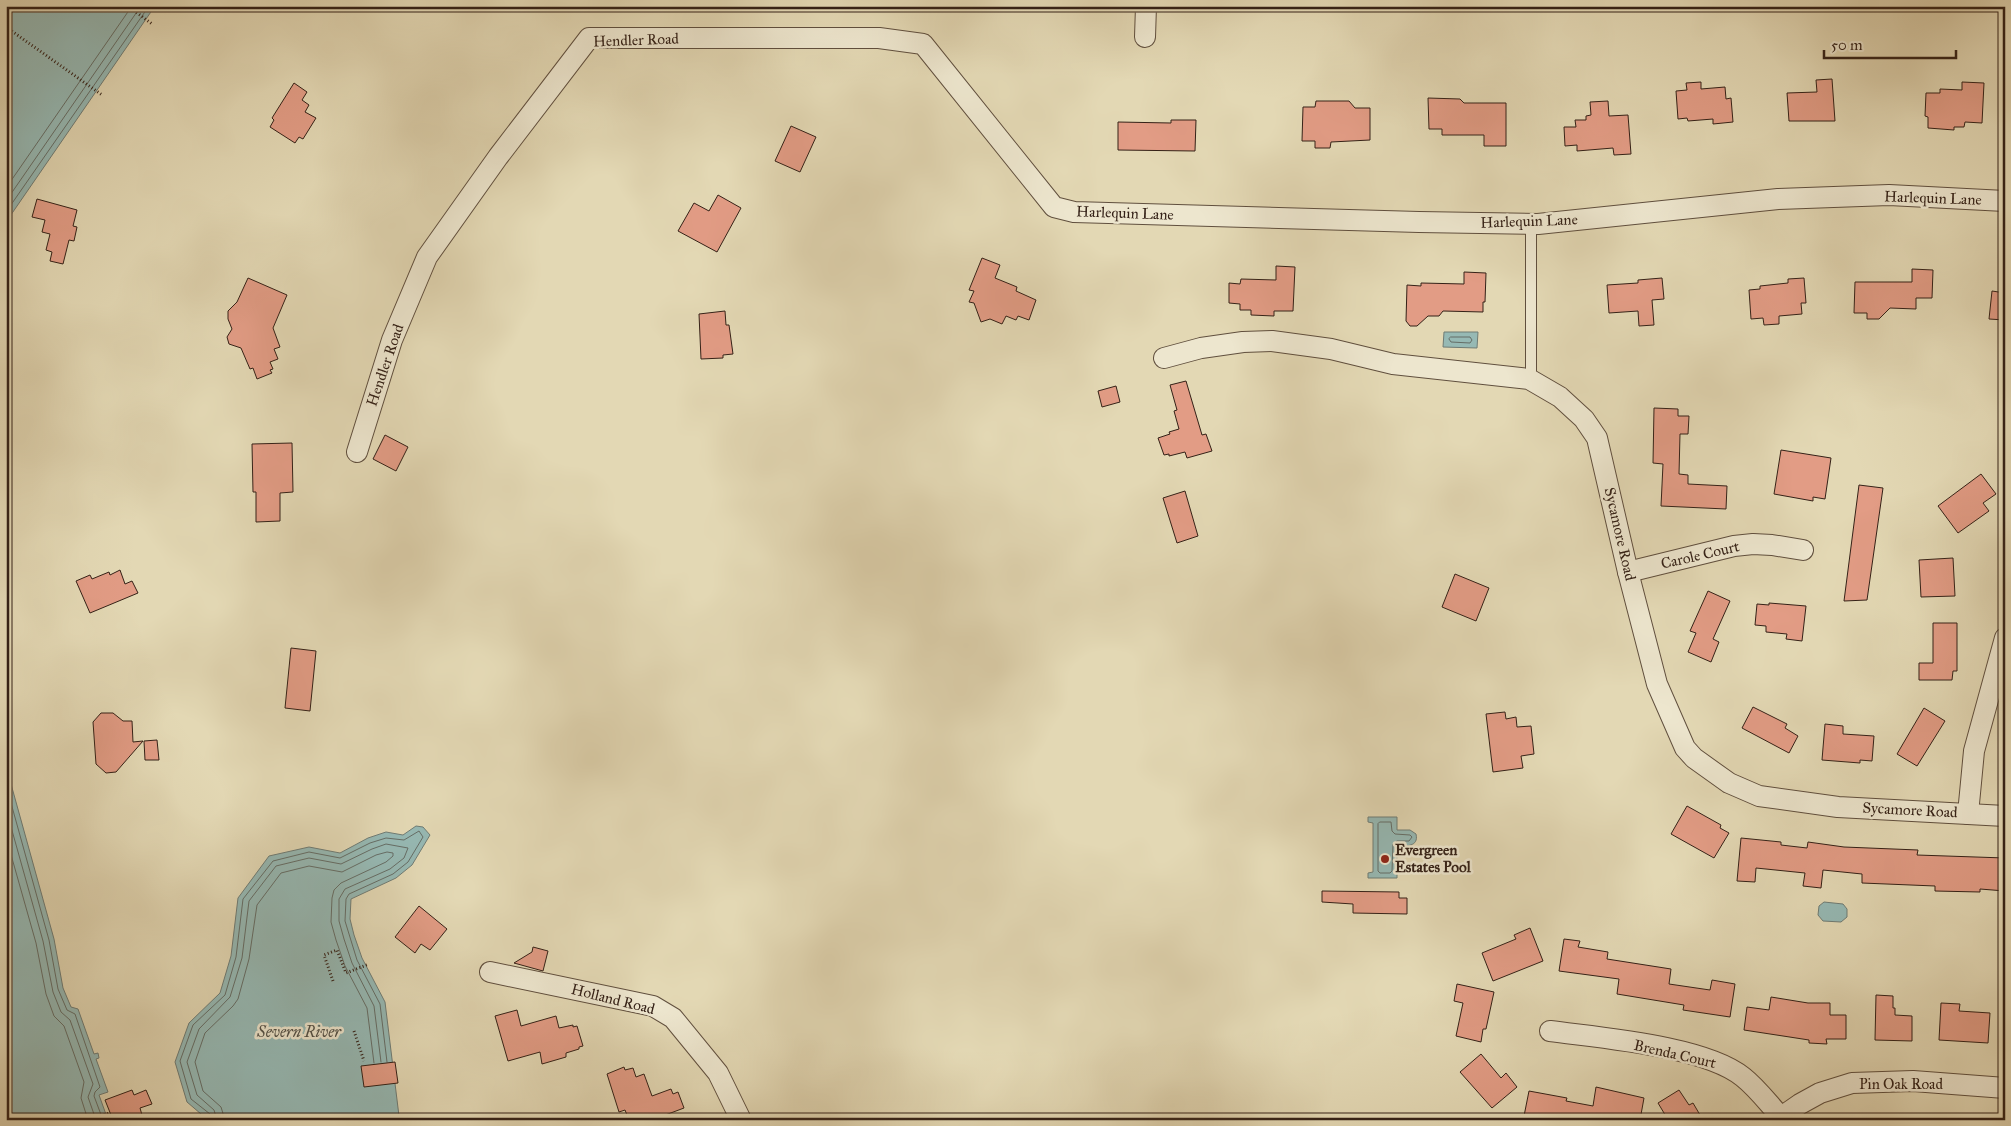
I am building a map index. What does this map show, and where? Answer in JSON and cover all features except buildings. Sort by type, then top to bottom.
[{"type":"street","points":[[1145,37],[1146,6]]},
{"type":"street","name":"Hendler Road","points":[[356,452],[392,340],[427,256],[589,38],[879,38],[923,44],[1054,207]]},
{"type":"street","name":"Harlequin Lane","points":[[1054,207],[1084,212],[1530,224],[1778,199],[1889,195],[2005,201]]},
{"type":"street","name":"Sycamore Road","points":[[1164,358],[1200,348],[1244,342],[1272,341],[1331,349],[1393,364],[1529,379],[1560,397],[1584,419],[1597,438],[1628,572],[1657,684],[1685,748],[1694,758],[1729,783],[1759,796],[1828,805],[2005,816]]},
{"type":"street","name":"Carole Court","points":[[1628,572],[1734,546],[1772,545],[1803,550]]},
{"type":"street","points":[[1968,814],[1974,750],[2005,638]]},
{"type":"street","name":"Holland Road","points":[[490,972],[653,1006],[673,1018],[718,1073],[741,1120]]},
{"type":"street","name":"Brenda Court","points":[[1550,1031],[1652,1046],[1712,1060],[1743,1076],[1778,1118]]},
{"type":"street","name":"Pin Oak Road","points":[[1778,1118],[1820,1093],[1852,1083],[1912,1081],[2005,1088]]},
{"type":"lane","points":[[1529,379],[1531,372],[1530,224]]},
{"type":"path","points":[[128,6],[152,24]]},
{"type":"path","points":[[6,27],[102,96]]},
{"type":"path","points":[[333,981],[324,955],[337,950],[346,973],[369,964]]},
{"type":"path","points":[[354,1031],[364,1061]]},
{"type":"path","points":[[91,1120],[109,1113]]},
{"type":"water","points":[[6,6],[155,6],[6,222]]},
{"type":"water","points":[[1444,332],[1478,332],[1477,348],[1443,347]]},
{"type":"water","points":[[6,745],[11,784],[54,939],[63,988],[71,1007],[78,1009],[94,1054],[98,1053],[99,1058],[96,1059],[108,1092],[99,1095],[108,1120],[6,1120]]},
{"type":"water","name":"Evergreen Estates Pool","points":[[1368,817],[1397,817],[1397,830],[1410,830],[1416,834],[1414,844],[1397,846],[1397,878],[1368,878],[1368,873],[1373,872],[1373,823],[1368,822]]},
{"type":"water","name":"Severn River","points":[[416,826],[423,827],[430,835],[412,865],[396,878],[351,899],[350,919],[354,935],[362,958],[385,1002],[399,1116],[382,1120],[208,1120],[187,1102],[175,1062],[189,1023],[220,993],[231,956],[238,898],[269,856],[309,847],[340,853],[368,838],[386,832],[403,835]]},
{"type":"water","points":[[1824,902],[1843,904],[1847,909],[1847,917],[1841,922],[1823,921],[1818,915],[1819,906]]},
{"type":"place","name":"Evergreen Estates Pool","points":[[1385,859]]}]
